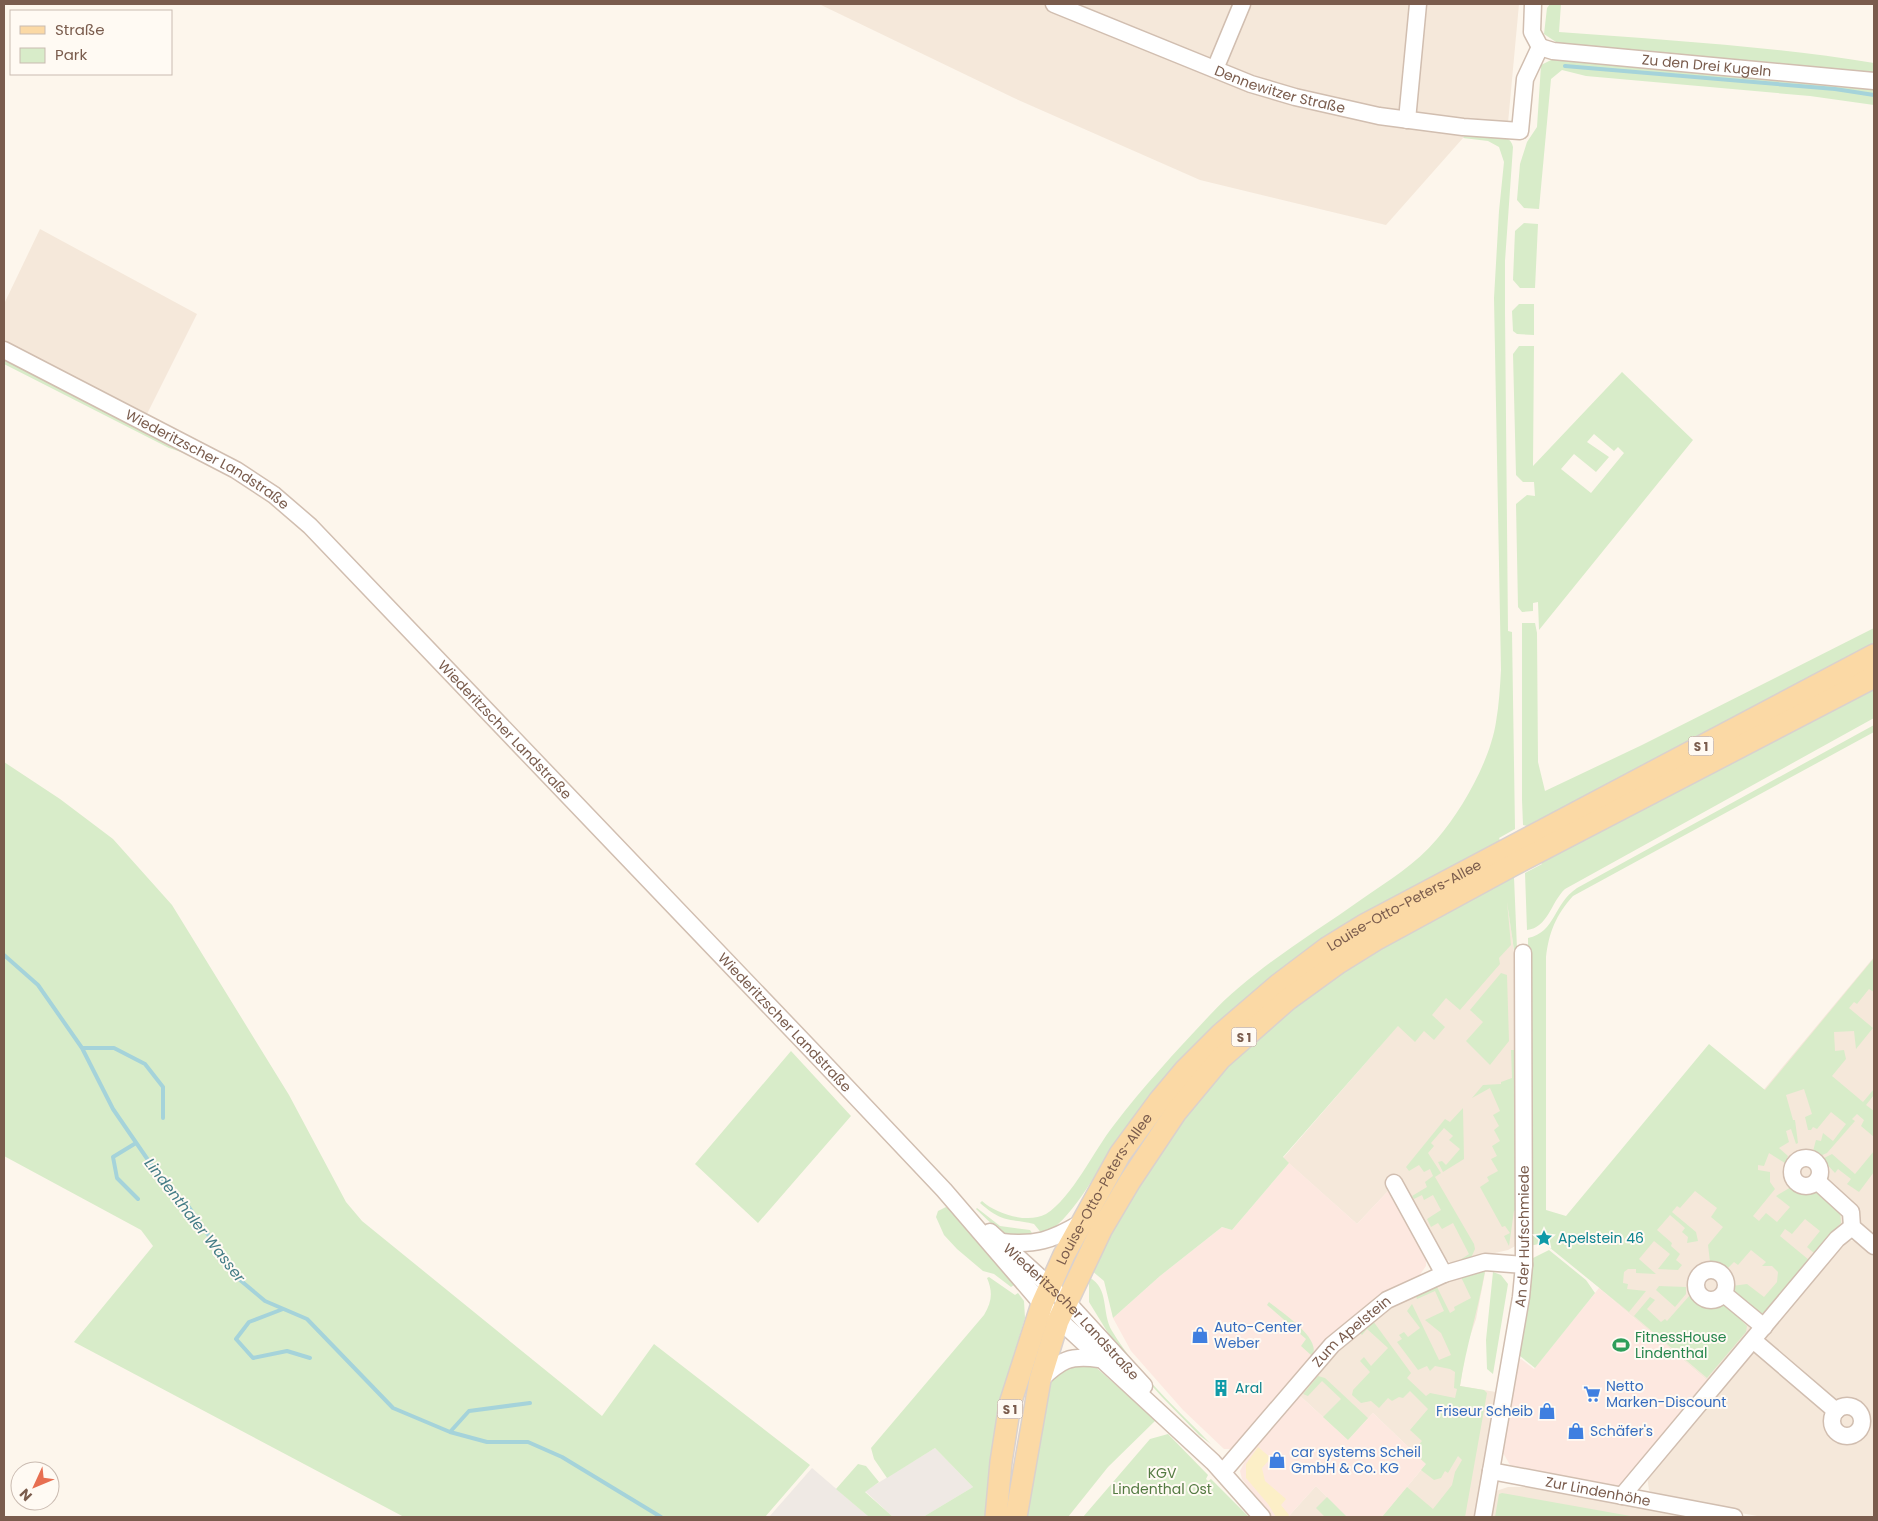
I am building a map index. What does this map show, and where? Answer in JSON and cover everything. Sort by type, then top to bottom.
[{"type":"main road","name":"Louise-Otto-Peters-Allee","points":[[1067,1302],[1102,1230],[1130,1182],[1176,1112],[1220,1059],[1287,1000],[1338,963],[1520,852],[1874,655]]},
{"type":"main road","name":"Louise-Otto-Peters-Allee","points":[[1046,1296],[1081,1224],[1120,1154],[1159,1101],[1185,1070],[1249,1008],[1335,943],[1406,902],[1520,852],[1874,677]]},
{"type":"main road","name":"S 1","points":[[996,1517],[1001,1462],[1010,1404],[1046,1296]]},
{"type":"main road","name":"S 1","points":[[1016,1517],[1040,1380],[1058,1321],[1067,1302]]},
{"type":"street","points":[[1215,69],[1242,4]]},
{"type":"street","points":[[1407,120],[1418,4]]},
{"type":"street","points":[[1533,4],[1532,32],[1540,47]]},
{"type":"street","name":"Dennewitzer Straße","points":[[1063,6],[1215,69],[1295,97],[1350,111],[1407,120],[1520,131],[1525,79],[1540,47]]},
{"type":"street","name":"Zu den Drei Kugeln","points":[[1540,47],[1553,50],[1874,81]]},
{"type":"street","name":"Wiederitzscher Landstraße","points":[[4,350],[236,470],[274,495],[310,526],[1046,1296],[1067,1302],[1136,1378],[1195,1437],[1218,1467],[1262,1517]]},
{"type":"street","name":"An der Hufschmiede","points":[[1483,1517],[1521,1297],[1524,1265],[1523,953]]},
{"type":"street","points":[[1817,1181],[1851,1212],[1852,1227],[1874,1246]]},
{"type":"street","points":[[1394,1183],[1444,1274]]},
{"type":"street","name":"Wiederitzscher Landstraße","points":[[944,1190],[1002,1242],[1046,1296],[1058,1321],[1218,1467]]},
{"type":"street","points":[[1002,1242],[1024,1245],[1042,1242],[1081,1224]]},
{"type":"street","points":[[1622,1496],[1837,1239],[1852,1227]]},
{"type":"street","name":"Zum Apelstein","points":[[1218,1467],[1332,1345],[1387,1300],[1444,1274],[1485,1262],[1524,1265]]},
{"type":"street","points":[[1724,1294],[1764,1327]]},
{"type":"street","points":[[1753,1340],[1836,1411]]},
{"type":"street","points":[[1040,1380],[1053,1368],[1072,1357],[1099,1359]]},
{"type":"street","name":"Zur Lindenhöhe","points":[[1491,1471],[1734,1517]]},
{"type":"shaded area","points":[[819,4],[1519,4],[1508,123],[1473,122],[1463,138],[1386,225],[1200,180],[1014,98]]},
{"type":"shaded area","points":[[40,229],[197,314],[146,416],[4,342],[4,304]]},
{"type":"shaded area","points":[[1507,900],[1517,973],[1519,1244],[1508,1250],[1451,1263],[1440,1254],[1389,1190],[1357,1224],[1283,1158]]},
{"type":"shaded area","points":[[1874,957],[1874,1240],[1856,1228],[1710,1383],[1599,1288]]},
{"type":"shaded area","points":[[1289,1163],[1357,1224],[1389,1190],[1426,1257],[1426,1266],[1419,1276],[1394,1289],[1245,1441],[1232,1449],[1224,1449],[1183,1410],[1131,1351],[1113,1318],[1160,1276],[1222,1227],[1232,1230]]},
{"type":"shaded area","points":[[1859,1239],[1874,1252],[1874,1517],[1763,1517],[1656,1498],[1649,1490],[1647,1476],[1840,1243]]},
{"type":"shaded area","points":[[1486,1268],[1476,1319],[1466,1348],[1460,1386],[1496,1392],[1474,1517],[1382,1517],[1426,1464],[1373,1413],[1348,1440],[1298,1394],[1344,1342],[1408,1294]]},
{"type":"shaded area","points":[[1599,1288],[1710,1383],[1621,1486],[1614,1489],[1553,1478],[1510,1465],[1502,1451],[1515,1358],[1521,1359],[1534,1369]]},
{"type":"shaded area","points":[[1298,1394],[1348,1440],[1373,1413],[1426,1464],[1382,1517],[1347,1517],[1316,1486],[1288,1517],[1272,1517],[1242,1479],[1240,1471],[1248,1455]]},
{"type":"shaded area","points":[[935,1448],[973,1487],[923,1517],[893,1517],[865,1491]]},
{"type":"shaded area","points":[[812,1468],[869,1517],[769,1517]]},
{"type":"shaded area","points":[[1316,1486],[1347,1517],[1288,1517]]},
{"type":"shaded area","points":[[1508,1487],[1531,1487],[1699,1517],[1486,1517],[1492,1496],[1496,1491]]},
{"type":"green space","points":[[1550,4],[1561,4],[1559,32],[1717,44],[1835,57],[1874,63],[1874,74],[1559,44],[1544,34],[1547,8]]},
{"type":"green space","points":[[1553,59],[1874,86],[1874,105],[1810,96],[1586,76],[1562,70],[1551,79],[1539,209],[1524,208],[1517,200],[1520,164],[1527,142],[1537,127],[1541,65]]},
{"type":"green space","points":[[1467,132],[1501,135],[1511,142],[1513,147],[1505,261],[1505,312],[1508,631],[1512,632],[1515,829],[1499,838],[1501,843],[1113,1148],[1073,1208],[1053,1229],[1043,1235],[1034,1224],[1000,1217],[980,1203],[982,1201],[995,1210],[1022,1218],[1039,1217],[1056,1207],[1074,1185],[1106,1135],[1136,1097],[1184,1042],[1226,999],[1263,968],[1392,879],[1429,848],[1465,800],[1488,753],[1497,716],[1501,670],[1494,298],[1504,162],[1499,147],[1488,141],[1463,138]]},
{"type":"green space","points":[[1524,223],[1538,224],[1535,288],[1520,288],[1513,280],[1515,231]]},
{"type":"green space","points":[[1519,304],[1534,304],[1534,335],[1517,334],[1513,331],[1512,311]]},
{"type":"green space","points":[[1519,346],[1534,346],[1533,466],[1622,372],[1693,440],[1539,630],[1538,602],[1533,603],[1533,611],[1522,612],[1518,607],[1516,504],[1527,495],[1535,496],[1534,482],[1523,482],[1516,475],[1513,354]],"holes":[[[1594,434],[1614,451],[1618,447],[1624,453],[1591,493],[1561,469],[1574,454],[1596,472],[1609,457],[1587,442]]]},
{"type":"green space","points":[[4,356],[193,456],[169,448],[4,364]]},
{"type":"green space","points":[[1522,623],[1535,623],[1537,633],[1538,762],[1545,791],[1642,745],[1874,628],[1874,647],[1540,821],[1539,819],[1527,826],[1523,825],[1522,800]]},
{"type":"green space","points":[[1874,684],[1874,718],[1565,889],[1545,920],[1540,925],[1527,930],[1525,873],[1542,864],[1539,860]]},
{"type":"green space","points":[[1874,725],[1874,732],[1573,896],[1554,924],[1546,957],[1546,1210],[1566,1216],[1709,1044],[1765,1090],[1874,958],[1874,992],[1869,989],[1857,1004],[1854,1002],[1849,1008],[1873,1028],[1856,1049],[1854,1031],[1834,1032],[1835,1051],[1844,1050],[1846,1059],[1832,1076],[1863,1102],[1874,1089],[1874,1095],[1866,1105],[1874,1111],[1874,1137],[1861,1126],[1864,1120],[1857,1114],[1852,1119],[1855,1121],[1827,1153],[1820,1156],[1813,1151],[1816,1140],[1821,1141],[1823,1133],[1833,1141],[1846,1124],[1831,1112],[1817,1129],[1813,1127],[1811,1130],[1808,1130],[1805,1117],[1812,1114],[1804,1089],[1786,1095],[1793,1120],[1795,1120],[1798,1143],[1796,1144],[1791,1129],[1786,1131],[1789,1142],[1779,1148],[1788,1156],[1785,1163],[1769,1153],[1764,1166],[1758,1165],[1758,1170],[1770,1172],[1770,1182],[1775,1189],[1753,1216],[1759,1221],[1766,1213],[1777,1222],[1790,1207],[1776,1196],[1791,1187],[1801,1192],[1818,1192],[1840,1211],[1841,1223],[1814,1253],[1807,1247],[1820,1231],[1805,1219],[1792,1234],[1785,1229],[1780,1236],[1809,1260],[1763,1313],[1758,1312],[1744,1304],[1732,1286],[1747,1284],[1764,1297],[1777,1282],[1778,1272],[1772,1266],[1762,1266],[1766,1262],[1751,1250],[1738,1265],[1734,1262],[1726,1270],[1720,1265],[1710,1262],[1708,1245],[1723,1227],[1711,1217],[1717,1208],[1695,1191],[1680,1208],[1677,1206],[1672,1212],[1696,1232],[1698,1241],[1687,1243],[1688,1237],[1682,1232],[1685,1228],[1670,1215],[1657,1230],[1672,1243],[1671,1246],[1680,1254],[1676,1260],[1682,1265],[1678,1270],[1658,1269],[1670,1254],[1654,1241],[1639,1259],[1656,1274],[1636,1273],[1636,1269],[1628,1269],[1624,1272],[1623,1283],[1628,1284],[1627,1289],[1646,1291],[1629,1312],[1544,1243],[1529,1246],[1528,938],[1544,930],[1569,894],[1577,888]]},
{"type":"green space","points":[[4,762],[60,799],[113,839],[172,905],[289,1095],[346,1202],[362,1221],[602,1416],[654,1344],[810,1465],[765,1517],[404,1517],[74,1342],[153,1246],[141,1230],[4,1156]]},
{"type":"green space","points":[[1514,877],[1517,949],[1514,950],[1507,902],[1511,945],[1499,958],[1500,964],[1460,1010],[1446,998],[1432,1015],[1445,1027],[1434,1040],[1424,1031],[1415,1042],[1398,1026],[1283,1157],[1289,1163],[1232,1230],[1222,1227],[1160,1276],[1113,1318],[1104,1281],[1091,1270],[1118,1216],[1204,1086],[1293,1005],[1401,934]]},
{"type":"green space","points":[[1501,973],[1507,975],[1509,1041],[1490,1065],[1466,1041],[1483,1022],[1470,1010]]},
{"type":"green space","points":[[1511,1050],[1517,1050],[1519,1209],[1514,1211],[1509,1246],[1504,1236],[1510,1233],[1505,1226],[1502,1227],[1480,1187],[1489,1181],[1487,1177],[1498,1171],[1491,1159],[1497,1156],[1492,1146],[1500,1141],[1494,1130],[1499,1126],[1493,1115],[1500,1111],[1490,1088],[1472,1098],[1483,1085],[1501,1084],[1501,1082],[1512,1078]]},
{"type":"green space","points":[[791,1051],[851,1116],[758,1223],[695,1164]]},
{"type":"green space","points":[[1463,1108],[1464,1159],[1443,1172],[1438,1162],[1442,1161],[1446,1165],[1460,1149],[1449,1140],[1453,1136],[1444,1128],[1431,1143],[1434,1146],[1428,1153],[1441,1173],[1435,1177],[1474,1244],[1475,1249],[1471,1258],[1460,1260],[1469,1254],[1453,1223],[1442,1229],[1438,1223],[1431,1227],[1427,1219],[1441,1210],[1433,1195],[1424,1200],[1422,1195],[1414,1199],[1412,1196],[1427,1187],[1425,1182],[1433,1176],[1430,1169],[1424,1172],[1419,1165],[1409,1171],[1406,1167],[1445,1119],[1450,1122]]},
{"type":"green space","points":[[1874,1151],[1874,1172],[1859,1192],[1847,1184],[1851,1179],[1838,1169],[1835,1173],[1822,1159],[1832,1154],[1855,1174]]},
{"type":"green space","points":[[946,1207],[950,1209],[1014,1285],[1011,1287],[994,1274],[983,1271],[944,1235],[936,1217],[938,1211]]},
{"type":"green space","points":[[977,1208],[1000,1226],[1030,1230],[1035,1238],[1015,1236],[1002,1231],[991,1223]]},
{"type":"green space","points":[[1549,1250],[1586,1280],[1595,1293],[1535,1368],[1515,1352],[1531,1259]]},
{"type":"green space","points":[[1485,1271],[1460,1386],[1484,1390],[1487,1393],[1465,1517],[1382,1517],[1407,1487],[1433,1509],[1452,1485],[1455,1472],[1462,1460],[1458,1456],[1448,1473],[1445,1471],[1441,1478],[1434,1480],[1421,1470],[1426,1464],[1413,1452],[1422,1441],[1410,1430],[1428,1409],[1410,1391],[1403,1398],[1399,1397],[1392,1401],[1388,1398],[1379,1408],[1371,1401],[1361,1403],[1352,1395],[1353,1390],[1370,1372],[1360,1361],[1364,1357],[1371,1366],[1388,1348],[1367,1329],[1362,1335],[1359,1332],[1373,1321],[1411,1373],[1407,1378],[1426,1396],[1430,1393],[1455,1398],[1457,1389],[1454,1388],[1455,1372],[1435,1366],[1430,1371],[1427,1366],[1418,1370],[1397,1342],[1402,1339],[1399,1335],[1404,1332],[1408,1337],[1420,1328],[1407,1311],[1412,1304],[1439,1360],[1451,1355],[1441,1333],[1425,1320],[1444,1311],[1435,1291],[1417,1299],[1415,1294],[1436,1285],[1450,1313],[1455,1310],[1454,1307],[1471,1298],[1461,1277]]},
{"type":"green space","points":[[1493,1272],[1501,1275],[1508,1284],[1493,1374],[1487,1369],[1486,1340]]},
{"type":"green space","points":[[989,1277],[1015,1295],[1018,1293],[1024,1301],[1025,1318],[1008,1374],[987,1517],[923,1517],[973,1487],[935,1448],[887,1478],[874,1459],[871,1448],[984,1315],[991,1297],[987,1278]]},
{"type":"green space","points":[[1089,1277],[1096,1282],[1103,1294],[1109,1324],[1122,1347],[1158,1390],[1211,1444],[1199,1435],[1162,1397],[1116,1346],[1089,1302]]},
{"type":"green space","points":[[1659,1286],[1686,1287],[1686,1294],[1675,1307],[1656,1290]]},
{"type":"green space","points":[[1690,1295],[1705,1304],[1725,1304],[1747,1326],[1746,1332],[1707,1378],[1634,1316],[1650,1297],[1655,1300],[1647,1309],[1661,1322],[1665,1319],[1667,1321]]},
{"type":"green space","points":[[1269,1302],[1291,1319],[1306,1334],[1312,1342],[1314,1349],[1312,1356],[1301,1346],[1306,1339],[1267,1305]]},
{"type":"green space","points":[[1092,1364],[1156,1420],[1108,1467],[1068,1517],[1023,1517],[1051,1378],[1063,1365]]},
{"type":"green space","points":[[1318,1376],[1325,1378],[1368,1418],[1348,1440],[1323,1417],[1341,1399],[1322,1381],[1308,1396],[1303,1394]]},
{"type":"green space","name":"KGV Lindenthal Ost","points":[[1168,1434],[1208,1475],[1206,1479],[1208,1481],[1211,1479],[1249,1517],[1083,1517],[1150,1439]]},
{"type":"green space","points":[[858,1464],[866,1466],[879,1482],[865,1492],[893,1517],[869,1517],[836,1489]]},
{"type":"green space","points":[[1499,1494],[1636,1517],[1495,1517]]},
{"type":"green space","points":[[1327,1497],[1347,1517],[1325,1517],[1316,1508]]},
{"type":"sand","points":[[1258,1447],[1271,1458],[1262,1468],[1265,1481],[1286,1499],[1281,1505],[1289,1515],[1288,1517],[1276,1517],[1268,1504],[1246,1478],[1246,1464]]},
{"type":"waterway","points":[[1565,66],[1835,89],[1874,95]]},
{"type":"waterway","name":"Lindenthaler Wasser","points":[[4,955],[38,985],[82,1048],[113,1109],[159,1176],[188,1206],[240,1280],[265,1301],[307,1319],[393,1408],[450,1432],[487,1442],[528,1442],[562,1457],[661,1517]]},
{"type":"waterway","name":"Lindenthaler Wasser","points":[[82,1048],[114,1048],[145,1064],[163,1087],[163,1118]]},
{"type":"waterway","name":"Lindenthaler Wasser","points":[[136,1143],[113,1157],[117,1178],[138,1199]]},
{"type":"waterway","name":"Lindenthaler Wasser","points":[[283,1309],[249,1322],[236,1339],[253,1358],[287,1351],[310,1358]]},
{"type":"waterway","name":"Lindenthaler Wasser","points":[[450,1432],[469,1411],[530,1403]]},
{"type":"place","name":"Apelstein 46","points":[[1544,1238]]},
{"type":"place","name":"Auto-Center Weber","points":[[1200,1335]]},
{"type":"place","name":"FitnessHouse Lindenthal","points":[[1621,1345]]},
{"type":"place","name":"Aral","points":[[1221,1388]]},
{"type":"place","name":"Netto Marken-Discount","points":[[1592,1394]]},
{"type":"place","name":"Friseur Scheib","points":[[1547,1411]]},
{"type":"place","name":"Schäfer's","points":[[1576,1431]]},
{"type":"place","name":"car systems Scheil GmbH & Co. KG","points":[[1277,1460]]}]
